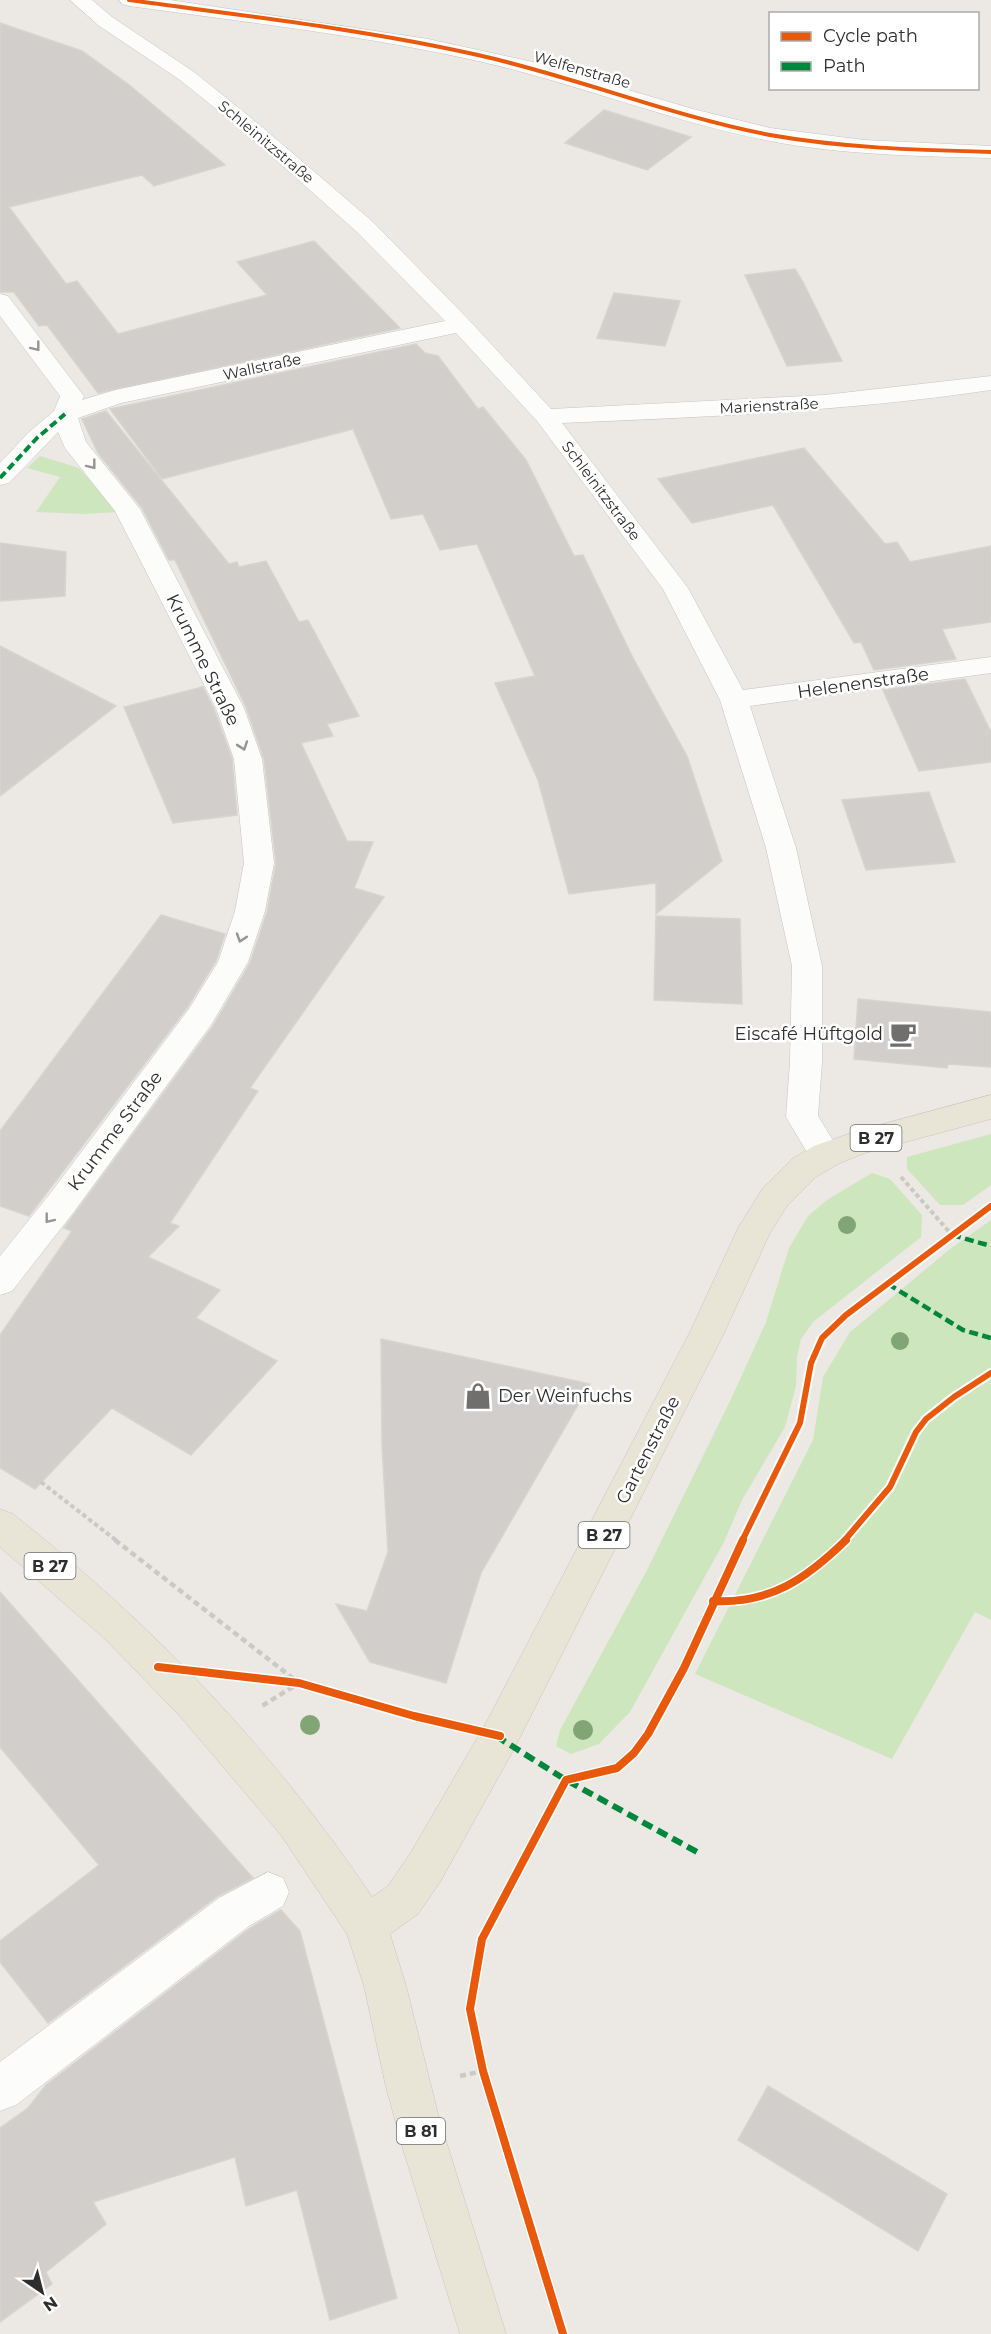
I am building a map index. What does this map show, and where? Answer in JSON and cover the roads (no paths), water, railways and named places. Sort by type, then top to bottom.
[{"type":"main road","name":"Gartenstraße","points":[[365,1926],[403,1900],[420,1876],[500,1736],[702,1343],[755,1228],[775,1197],[804,1168],[826,1155],[857,1143],[991,1107]]},
{"type":"main road","name":"B 27","points":[[0,1525],[30,1547],[159,1667],[219,1732],[276,1798],[322,1857],[365,1926]]},
{"type":"main road","name":"B 81","points":[[365,1926],[389,2003],[427,2151],[483,2334]]},
{"type":"street","name":"Schleinitzstraße","points":[[80,0],[105,21],[187,76],[248,125],[365,227],[461,325],[545,416],[675,588],[734,700],[781,848],[807,966],[806,1062],[802,1117],[826,1155]]},
{"type":"street","name":"Welfenstraße","points":[[129,0],[394,39],[460,51],[527,66],[739,128],[801,141],[864,147],[991,152]]},
{"type":"street","name":"Krumme Straße","points":[[0,301],[72,396],[65,414],[74,443],[127,509],[230,708],[248,759],[259,863],[250,911],[233,962],[201,1017],[61,1204],[0,1281]]},
{"type":"street","name":"Wallstraße","points":[[65,414],[115,397],[461,325]]},
{"type":"street","name":"Marienstraße","points":[[545,416],[793,405],[932,393],[991,383]]},
{"type":"street","points":[[0,478],[37,438],[65,414]]},
{"type":"street","name":"Helenenstraße","points":[[734,700],[991,665]]},
{"type":"street","points":[[0,2090],[234,1912],[268,1893]]},
{"type":"place","name":"Eiscafé Hüftgold","points":[[903,1034]]},
{"type":"place","name":"Der Weinfuchs","points":[[478,1396]]}]
